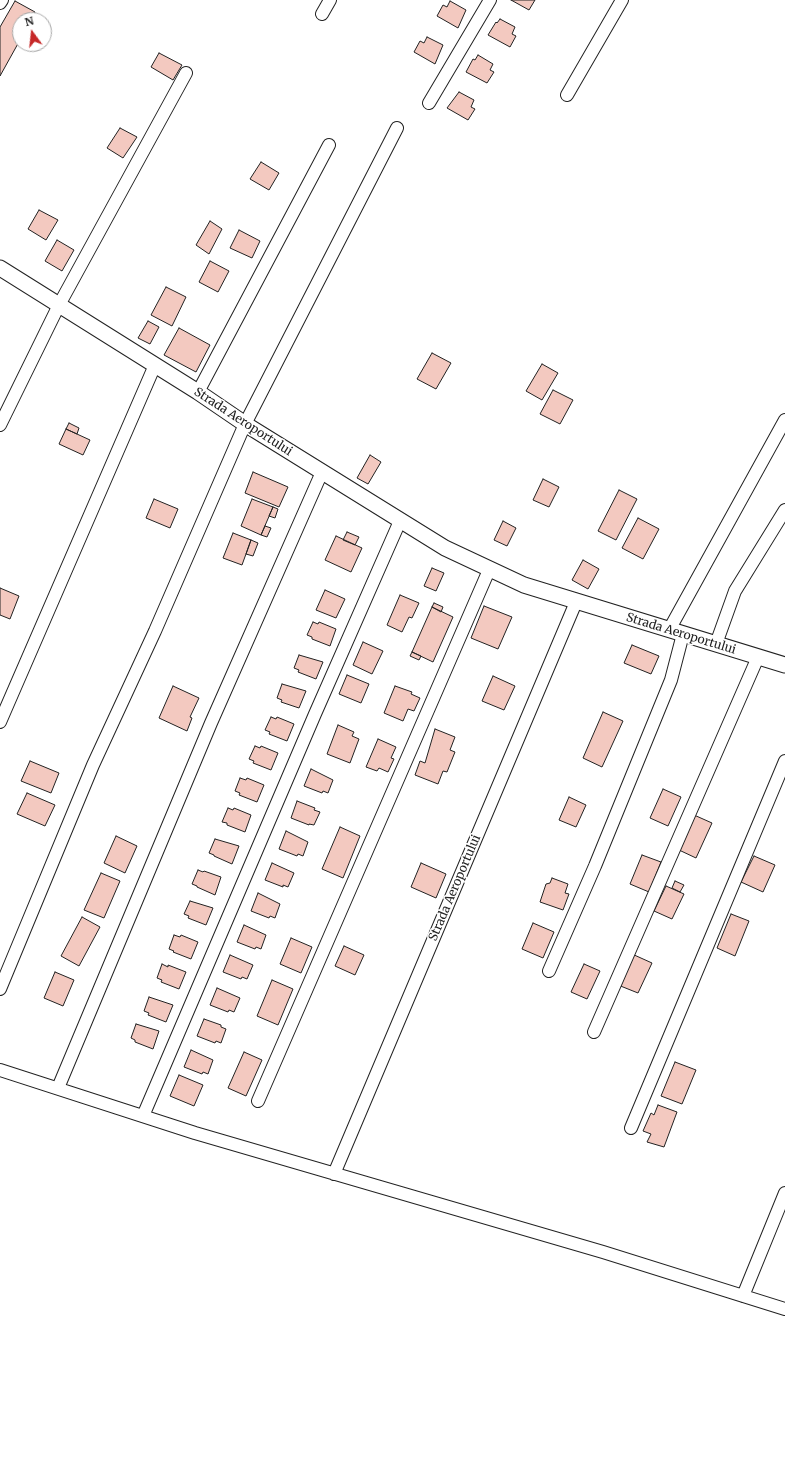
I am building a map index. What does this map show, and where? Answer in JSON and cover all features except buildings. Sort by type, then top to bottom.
[{"type":"street","points":[[322,14],[330,0]]},
{"type":"street","points":[[429,103],[490,0]]},
{"type":"street","points":[[567,95],[622,0]]},
{"type":"street","points":[[0,425],[59,305],[186,73]]},
{"type":"street","points":[[0,990],[93,765],[155,631],[245,424],[397,128]]},
{"type":"street","points":[[198,392],[329,145]]},
{"type":"street","name":"Strada Aeroportului","points":[[0,268],[198,392],[245,424],[445,548],[489,570],[524,585],[785,665]]},
{"type":"street","points":[[0,722],[155,365]]},
{"type":"street","points":[[549,971],[598,859],[672,680],[676,632],[785,420]]},
{"type":"street","points":[[58,1088],[211,723],[322,472]]},
{"type":"street","points":[[716,644],[735,591],[785,510]]},
{"type":"street","points":[[143,1116],[318,707],[400,521]]},
{"type":"street","points":[[258,1101],[489,570]]},
{"type":"street","name":"Strada Aeroportului","points":[[334,1174],[576,602]]},
{"type":"street","points":[[594,1032],[758,657]]},
{"type":"street","points":[[631,1128],[785,761]]},
{"type":"street","points":[[0,1070],[195,1133],[595,1250],[785,1309]]},
{"type":"street","points":[[744,1296],[785,1193]]}]
